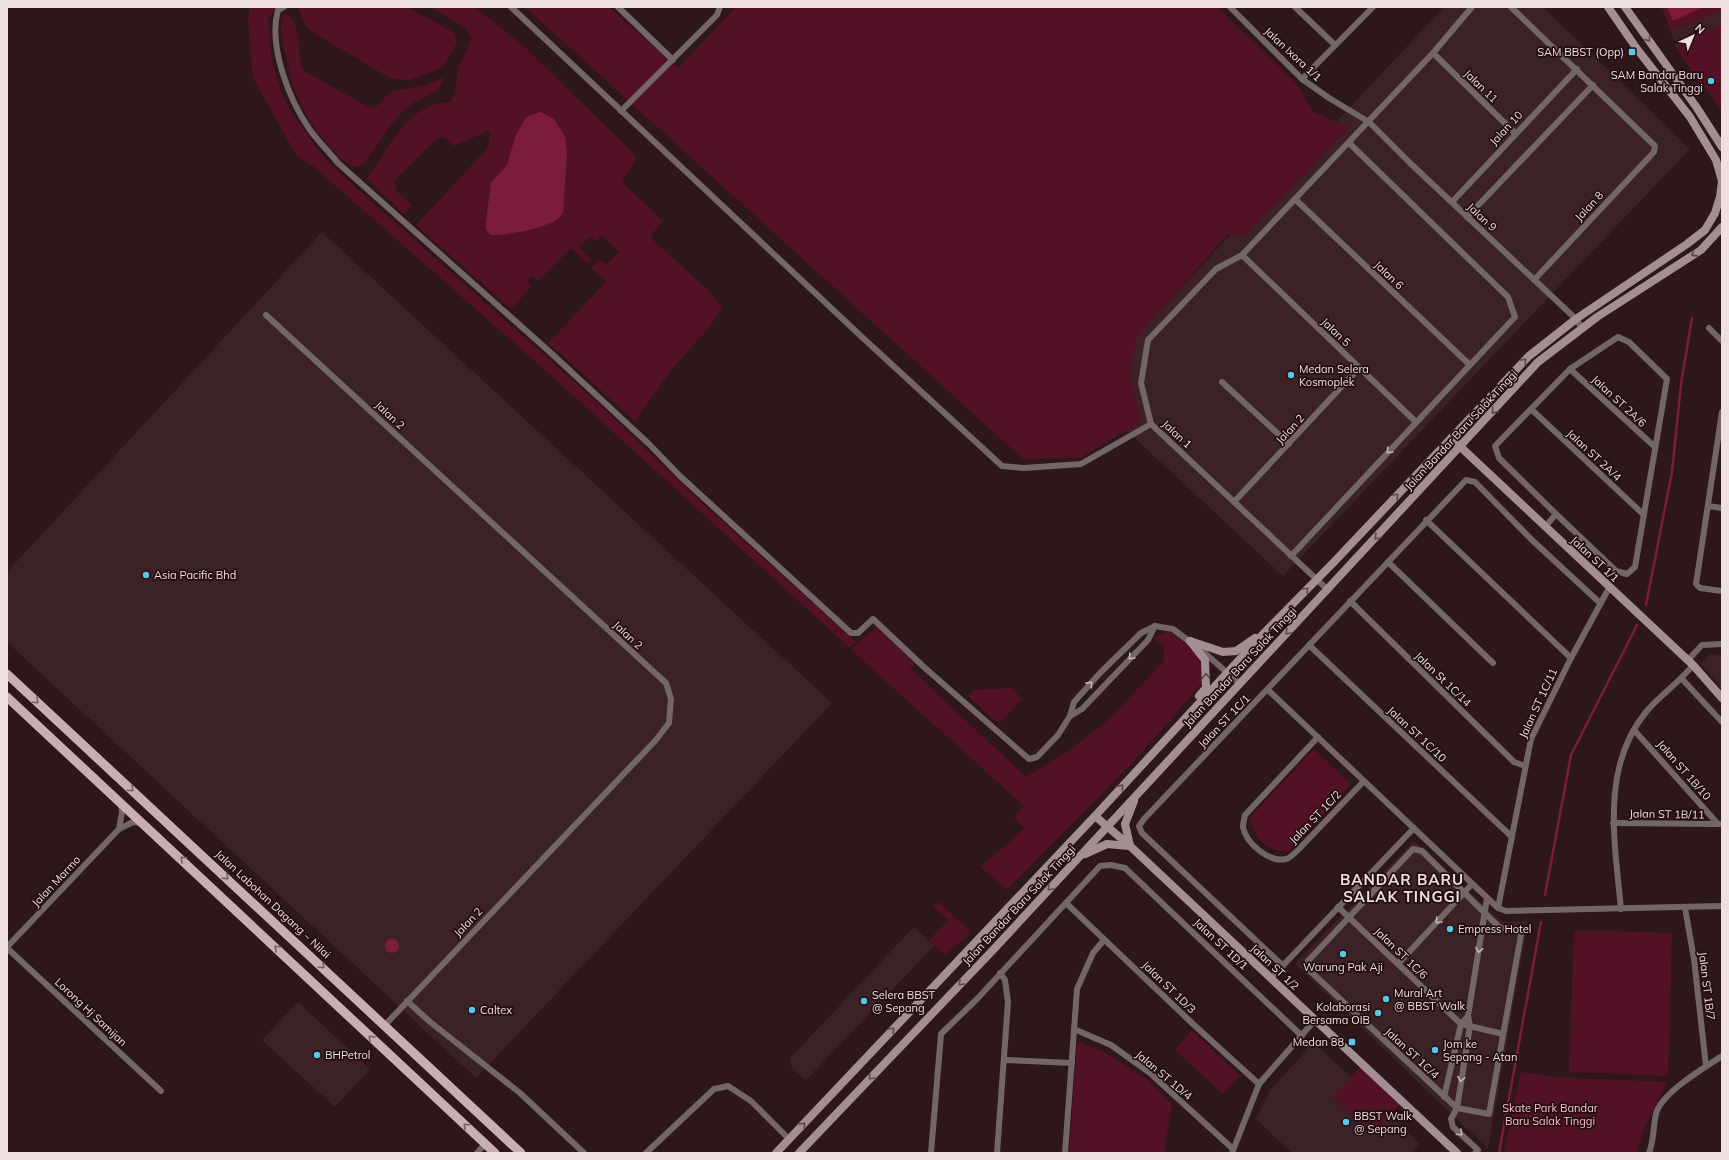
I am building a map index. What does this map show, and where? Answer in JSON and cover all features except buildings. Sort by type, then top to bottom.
[{"type":"main road","name":"Jalan Bandar Baru Salak Tinggi","points":[[776,1153],[1095,816],[1264,633],[1529,356],[1576,319],[1687,244],[1705,230],[1715,213],[1720,197],[1722,181],[1716,160],[1690,117],[1637,49],[1608,7]]},
{"type":"main road","points":[[1625,7],[1697,108],[1722,147]]},
{"type":"main road","name":"Jalan Bandar Baru Salak Tinggi","points":[[799,1153],[1076,860],[1141,788],[1328,590],[1538,362],[1582,328],[1701,250],[1722,227]]},
{"type":"main road","name":"Jalan ST 1/1","points":[[1451,438],[1690,663],[1722,698]]},
{"type":"main road","points":[[1190,641],[1215,650],[1236,651],[1264,633]]},
{"type":"main road","points":[[1163,742],[1206,688],[1205,660],[1190,641]]},
{"type":"main road","name":"Jalan Labohan Dagang ‒ Nilai","points":[[7,674],[521,1153]]},
{"type":"main road","points":[[7,697],[495,1153]]},
{"type":"main road","points":[[1076,860],[1107,844],[1130,846],[1126,824],[1129,810],[1141,788]]},
{"type":"main road","name":"Jalan ST 1/2","points":[[1095,816],[1130,846],[1457,1153]]},
{"type":"street","points":[[284,7],[278,10],[275,22],[278,54],[290,96],[310,129],[338,163],[618,415],[680,476],[842,624],[855,634],[873,619],[925,668],[1029,759],[1037,757],[1058,735],[1070,716],[1074,702],[1100,673],[1141,633],[1155,626],[1173,629],[1190,641],[1240,684]]},
{"type":"street","points":[[511,7],[863,338],[1002,466],[1024,468],[1081,464],[1151,424]]},
{"type":"street","points":[[618,7],[673,60]]},
{"type":"street","points":[[621,111],[717,15],[720,7]]},
{"type":"street","name":"Jalan Ixora 1/1","points":[[1230,7],[1302,79],[1328,98],[1369,122]]},
{"type":"street","points":[[1295,7],[1335,46]]},
{"type":"street","points":[[1302,79],[1372,7]]},
{"type":"street","name":"Jalan 1","points":[[1328,590],[1151,424],[1141,383],[1148,340],[1216,269],[1242,255],[1433,53],[1472,7]]},
{"type":"street","points":[[1468,217],[1593,85],[1511,7]]},
{"type":"street","name":"Jalan 11","points":[[1433,53],[1515,133]]},
{"type":"street","name":"Jalan 10","points":[[1452,202],[1515,133],[1577,69]]},
{"type":"street","name":"Jalan 8","points":[[1534,280],[1654,152],[1655,146],[1593,85]]},
{"type":"street","name":"Jalan 9","points":[[1369,122],[1576,319],[1582,328]]},
{"type":"street","points":[[1291,556],[1515,317],[1508,297],[1349,143]]},
{"type":"street","name":"Jalan 6","points":[[1296,199],[1470,365]]},
{"type":"street","name":"Jalan 5","points":[[1242,255],[1416,422]]},
{"type":"street","name":"Jalan 2","points":[[266,315],[666,683],[671,699],[669,723],[655,741],[385,1025]]},
{"type":"street","points":[[1708,328],[1722,341]]},
{"type":"street","points":[[1618,337],[1629,342],[1667,379],[1634,567],[1627,574],[1616,571],[1556,514],[1499,458],[1495,446],[1570,369],[1618,337]]},
{"type":"street","name":"Jalan 2","points":[[1234,502],[1359,368]]},
{"type":"street","name":"Jalan ST 2A/6","points":[[1570,369],[1655,447]]},
{"type":"street","points":[[1222,382],[1289,444]]},
{"type":"street","name":"Jalan ST 2A/4","points":[[1531,409],[1644,515]]},
{"type":"street","points":[[1722,412],[1696,584],[1700,588],[1722,591]]},
{"type":"street","name":"Jalan ST 1C/1","points":[[1283,966],[1142,833],[1139,826],[1149,814],[1268,690],[1462,483],[1470,480],[1475,482],[1532,540],[1600,604]]},
{"type":"street","points":[[1708,506],[1722,508]]},
{"type":"street","points":[[1545,527],[1556,514]]},
{"type":"street","points":[[1426,520],[1571,658]]},
{"type":"street","points":[[1388,562],[1493,663]]},
{"type":"street","name":"Jalan ST 1C/11","points":[[1498,908],[1531,739],[1571,658],[1610,588]]},
{"type":"street","name":"Jalan St 1C/14","points":[[1350,602],[1514,762],[1525,766]]},
{"type":"street","points":[[1070,716],[1082,709],[1148,640],[1155,626]]},
{"type":"street","points":[[1621,909],[1613,823],[1614,793],[1622,752],[1646,712],[1682,679],[1690,663],[1702,645],[1722,644]]},
{"type":"street","name":"Jalan ST 1C/10","points":[[1309,645],[1512,837]]},
{"type":"street","points":[[1682,679],[1722,722]]},
{"type":"street","points":[[1268,690],[1498,908],[1506,910],[1621,909],[1722,906]]},
{"type":"street","name":"Jalan ST 1B/10","points":[[1634,730],[1720,824]]},
{"type":"street","name":"Jalan ST 1C/2","points":[[1318,737],[1245,815],[1243,827],[1246,835],[1256,846],[1266,855],[1275,859],[1287,859],[1298,850],[1364,781]]},
{"type":"street","points":[[119,829],[122,812],[120,802]]},
{"type":"street","points":[[119,829],[133,822],[142,823]]},
{"type":"street","name":"Jalan ST 1B/11","points":[[1613,823],[1720,824]]},
{"type":"street","points":[[1271,978],[1414,828]]},
{"type":"street","name":"Jalan Marmo","points":[[7,948],[119,829]]},
{"type":"street","points":[[1349,918],[1413,849],[1422,851],[1500,928],[1522,929],[1489,1114],[1457,1108]]},
{"type":"street","name":"Jalan ST 1D/1","points":[[1066,903],[1100,866],[1111,865],[1126,868],[1302,1036]]},
{"type":"street","points":[[1398,964],[1472,884]]},
{"type":"street","points":[[1475,1153],[1478,1150],[1453,1127],[1451,1119],[1457,1108],[1470,1026],[1468,1016],[1487,898]]},
{"type":"street","points":[[931,1153],[941,1034],[1066,903]]},
{"type":"street","name":"Jalan ST 1D/3","points":[[1066,903],[1260,1084]]},
{"type":"street","name":"Jalan ST 1C/6","points":[[1338,908],[1461,1024]]},
{"type":"street","name":"Jalan ST 1B/7","points":[[1685,908],[1694,959],[1706,1066]]},
{"type":"street","name":"Jalan ST 1C/4","points":[[1349,918],[1308,961],[1307,968],[1457,1108]]},
{"type":"street","points":[[1065,1153],[1077,989],[1093,953],[1104,940]]},
{"type":"street","name":"Lorong Hj Samijan","points":[[7,948],[160,1090]]},
{"type":"street","points":[[997,1153],[1005,1060],[1008,1002],[1005,980],[1000,973]]},
{"type":"street","points":[[407,1001],[429,1021],[520,1093],[584,1153]]},
{"type":"street","points":[[1444,1097],[1461,1024],[1468,1016]]},
{"type":"street","points":[[1233,1151],[1260,1084],[1315,1020]]},
{"type":"street","points":[[1461,1024],[1503,1034]]},
{"type":"street","name":"Jalan ST 1D/4","points":[[1074,1028],[1111,1045],[1150,1074],[1233,1151]]},
{"type":"street","points":[[1649,1153],[1653,1143],[1656,1113],[1664,1099],[1706,1066],[1722,1056]]},
{"type":"street","points":[[1005,1060],[1072,1063]]},
{"type":"street","points":[[646,1153],[714,1089],[728,1086],[751,1100],[789,1139]]},
{"type":"street","points":[[477,1153],[485,1144]]},
{"type":"shaded area","points":[[1444,7],[1543,7],[1690,149],[1283,576],[1084,391]]},
{"type":"shaded area","name":"SAM Bandar Baru Salak Tinggi","points":[[1662,7],[1722,7],[1722,111],[1677,50]]},
{"type":"shaded area","points":[[1667,7],[1704,7],[1673,21]]},
{"type":"shaded area","points":[[541,112],[554,119],[565,137],[567,153],[563,213],[551,223],[541,227],[508,234],[491,235],[486,230],[486,222],[491,183],[507,165],[515,137],[524,120],[528,116]]},
{"type":"shaded area","points":[[322,232],[832,703],[476,1078],[7,642],[7,572]]},
{"type":"shaded area","points":[[1711,654],[1722,655],[1722,688],[1701,664]]},
{"type":"shaded area","name":"Medan 88","points":[[1414,841],[1502,922],[1528,921],[1488,1149],[1295,964]]},
{"type":"shaded area","name":"Selera BBST @ Sepang","points":[[914,927],[934,946],[806,1080],[792,1068],[790,1062],[791,1057]]},
{"type":"shaded area","points":[[389,939],[395,939],[399,943],[399,949],[395,953],[389,953],[385,949],[385,943]]},
{"type":"shaded area","points":[[298,1002],[370,1069],[335,1107],[262,1040]]},
{"type":"shaded area","points":[[1314,1042],[1420,1144],[1412,1153],[1292,1153],[1256,1119],[1271,1089]]},
{"type":"green space","points":[[250,7],[276,7],[268,19],[271,56],[281,92],[292,114],[327,161],[597,402],[703,504],[856,642],[850,648],[546,371],[314,167],[296,155],[253,78],[248,19]]},
{"type":"green space","points":[[298,7],[407,7],[455,33],[457,43],[442,68],[409,80],[391,79],[314,33],[305,25]]},
{"type":"green space","points":[[430,7],[474,7],[524,46],[636,156],[632,166],[622,182],[663,221],[651,235],[652,239],[710,292],[722,308],[709,328],[672,369],[635,421],[548,343],[606,282],[591,268],[599,259],[607,264],[619,252],[602,235],[596,241],[589,237],[579,248],[591,260],[588,264],[571,248],[538,281],[532,276],[527,281],[532,286],[511,309],[416,225],[486,150],[490,132],[488,131],[454,146],[444,137],[437,138],[395,180],[396,190],[412,205],[404,214],[367,179],[392,141],[412,118],[423,109],[436,104],[451,102],[455,93],[458,67],[465,55],[471,38],[466,28]]},
{"type":"green space","points":[[525,7],[609,7],[678,68],[736,7],[1217,7],[1296,83],[1313,112],[1349,127],[1246,235],[1228,234],[1137,337],[1130,372],[1141,422],[1080,458],[1023,459]]},
{"type":"green space","points":[[1662,7],[1722,7],[1722,11],[1671,31]]},
{"type":"green space","points":[[284,14],[288,14],[295,26],[303,70],[370,108],[377,106],[388,94],[393,91],[426,85],[442,78],[444,80],[438,90],[408,107],[390,126],[365,162],[359,166],[353,167],[324,140],[316,130],[302,106],[292,83],[282,38],[281,22]]},
{"type":"green space","points":[[1722,25],[1722,111],[1677,50],[1680,42]]},
{"type":"green space","points":[[876,627],[915,663],[910,668],[1026,777],[1072,748],[1107,721],[1164,661],[1164,646],[1154,638],[1159,635],[1166,632],[1172,633],[1192,650],[1203,666],[1203,682],[1135,760],[1007,890],[980,867],[1024,829],[1014,817],[1024,806],[851,650]]},
{"type":"green space","points":[[1011,688],[1022,699],[1002,721],[995,721],[969,697],[973,690]]},
{"type":"green space","points":[[1314,749],[1351,784],[1289,851],[1273,849],[1262,842],[1254,832],[1250,817]]},
{"type":"green space","points":[[939,902],[967,928],[970,934],[945,955],[929,940],[949,920],[932,906]]},
{"type":"green space","points":[[1574,930],[1672,933],[1668,1076],[1569,1072]]},
{"type":"green space","points":[[1192,1030],[1240,1076],[1223,1094],[1175,1050]]},
{"type":"green space","points":[[1077,1042],[1104,1052],[1147,1079],[1172,1105],[1164,1153],[1069,1153]]},
{"type":"green space","points":[[1361,1066],[1401,1103],[1372,1134],[1332,1097]]},
{"type":"green space","name":"Skate Park Bandar Baru Salak Tinggi","points":[[1521,1072],[1558,1077],[1667,1082],[1643,1131],[1637,1153],[1504,1153]]},
{"type":"waterway","points":[[1646,605],[1672,472],[1681,384],[1692,318]]},
{"type":"waterway","points":[[1545,895],[1571,755],[1637,625]]},
{"type":"waterway","points":[[1499,1153],[1541,922]]},
{"type":"place","name":"SAM BBST (Opp)","points":[[1632,52]]},
{"type":"place","name":"SAM Bandar Baru Salak Tinggi","points":[[1711,81]]},
{"type":"place","name":"Medan Selera Kosmoplek","points":[[1291,375]]},
{"type":"place","name":"Asia Pacific Bhd","points":[[146,575]]},
{"type":"place","name":"Empress Hotel","points":[[1450,929]]},
{"type":"place","name":"Warung Pak Aji","points":[[1343,954]]},
{"type":"place","name":"Mural Art @ BBST Walk","points":[[1386,999]]},
{"type":"place","name":"Selera BBST @ Sepang","points":[[864,1001]]},
{"type":"place","name":"Caltex","points":[[472,1010]]},
{"type":"place","name":"Kolaborasi Bersama OIB","points":[[1378,1013]]},
{"type":"place","name":"Medan 88","points":[[1352,1042]]},
{"type":"place","name":"Jom ke Sepang - Atan","points":[[1435,1050]]},
{"type":"place","name":"BHPetrol","points":[[317,1055]]},
{"type":"place","name":"BBST Walk @ Sepang","points":[[1346,1122]]},
{"type":"district","name":"BANDAR BARU SALAK TINGGI","points":[[1402,888]]}]
